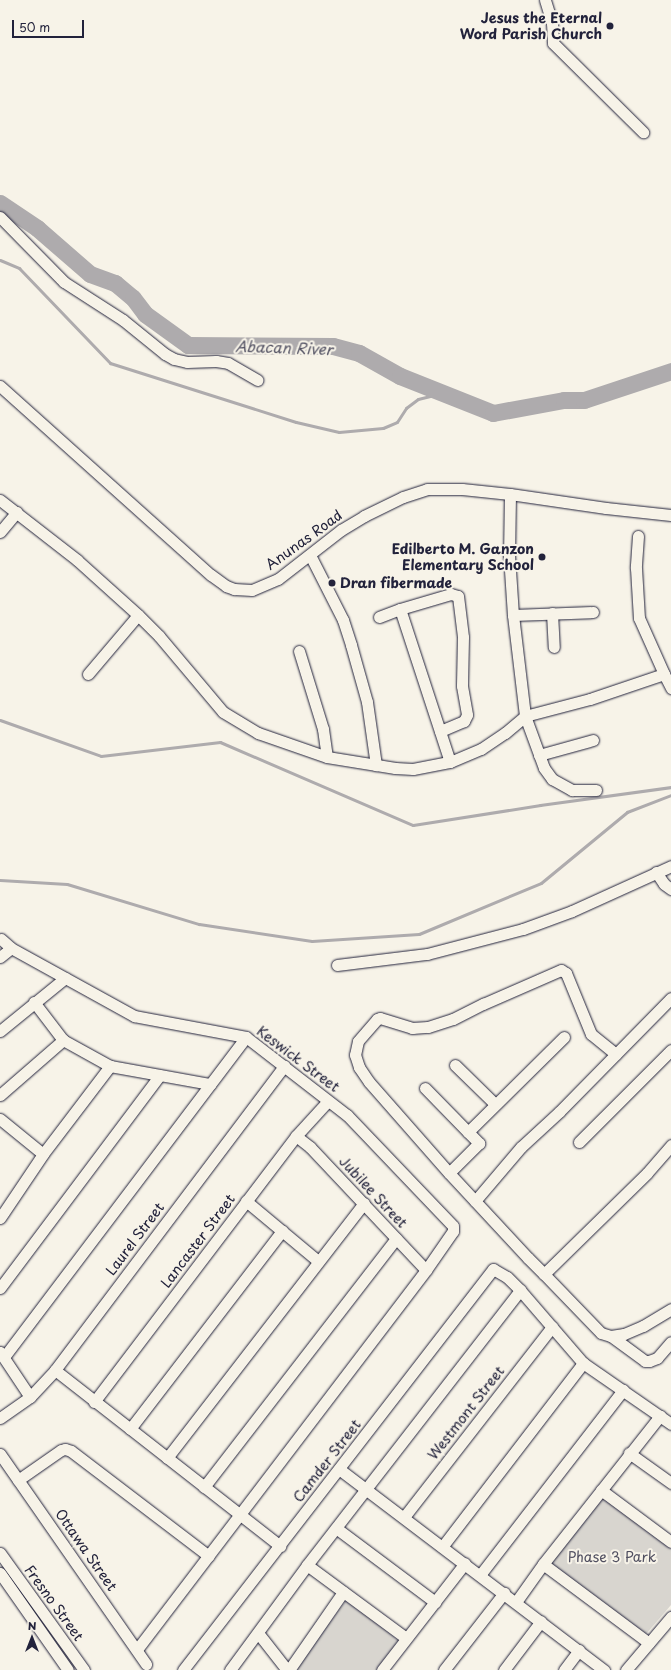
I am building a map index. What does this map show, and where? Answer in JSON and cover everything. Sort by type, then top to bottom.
[{"type":"street","points":[[545,0],[552,23],[553,43],[644,132]]},
{"type":"street","points":[[0,217],[64,282],[123,320],[164,354],[174,359],[186,362],[216,361],[228,363],[257,380]]},
{"type":"street","name":"Anunas Road","points":[[0,386],[211,575],[226,586],[243,590],[260,588],[278,579],[341,530],[364,516],[415,492],[427,489],[447,488],[510,494],[606,508],[671,515]]},
{"type":"street","points":[[510,494],[509,555],[513,615],[525,716],[544,768],[552,779],[572,790],[596,790]]},
{"type":"street","points":[[0,500],[77,560],[138,615],[159,636],[223,712],[258,733],[327,757],[413,770],[450,762],[481,749],[505,733],[525,716],[590,699],[664,674]]},
{"type":"street","points":[[0,532],[17,512]]},
{"type":"street","points":[[638,536],[636,568],[639,618],[671,688]]},
{"type":"street","points":[[310,555],[343,620],[351,645],[367,702],[376,765]]},
{"type":"street","points":[[379,617],[400,609],[451,594],[458,596],[463,637],[462,686],[467,716],[464,720],[440,731]]},
{"type":"street","points":[[400,609],[450,762]]},
{"type":"street","points":[[513,615],[593,612]]},
{"type":"street","points":[[552,613],[554,647]]},
{"type":"street","points":[[88,674],[138,615]]},
{"type":"street","points":[[299,651],[323,729],[327,757]]},
{"type":"street","points":[[539,755],[593,740]]},
{"type":"street","points":[[337,965],[427,954],[523,929],[572,911],[671,866]]},
{"type":"street","points":[[656,872],[664,884],[671,889]]},
{"type":"street","name":"Keswick Street","points":[[1,940],[11,948],[134,1016],[246,1037],[348,1115],[452,1226],[452,1236],[426,1270]]},
{"type":"street","points":[[0,957],[11,948]]},
{"type":"street","points":[[616,1054],[591,1034],[566,973],[561,970],[483,1004],[453,1019],[428,1028],[412,1028],[380,1018],[377,1019],[358,1041],[355,1055],[359,1067],[369,1082],[449,1173],[601,1333],[611,1336],[645,1360],[649,1361],[657,1358],[671,1342]]},
{"type":"street","points":[[0,1031],[65,978]]},
{"type":"street","points":[[475,1200],[503,1166],[671,998]]},
{"type":"street","points":[[34,1002],[63,1040],[110,1066],[210,1084]]},
{"type":"street","points":[[30,1397],[2,1355],[246,1037]]},
{"type":"street","points":[[468,1132],[564,1038]]},
{"type":"street","points":[[0,1095],[63,1040]]},
{"type":"street","points":[[579,1142],[671,1050]]},
{"type":"street","points":[[455,1064],[495,1104]]},
{"type":"street","points":[[0,1218],[43,1154],[110,1066]]},
{"type":"street","name":"Laurel Street","points":[[0,1418],[30,1397],[55,1370],[284,1066]]},
{"type":"street","points":[[0,1288],[160,1075]]},
{"type":"street","points":[[425,1088],[479,1143],[449,1173]]},
{"type":"street","name":"Lancaster Street","points":[[94,1402],[296,1136],[328,1101]]},
{"type":"street","points":[[0,1119],[43,1154]]},
{"type":"street","name":"Jubilee Street","points":[[296,1136],[310,1147],[426,1270]]},
{"type":"street","points":[[544,1274],[647,1173],[671,1146]]},
{"type":"street","points":[[246,1202],[318,1261]]},
{"type":"street","points":[[167,1458],[364,1203]]},
{"type":"street","points":[[130,1429],[282,1231]]},
{"type":"street","points":[[204,1487],[396,1239]]},
{"type":"street","name":"Camder Street","points":[[184,1670],[493,1269],[507,1277],[520,1290]]},
{"type":"street","points":[[137,1649],[426,1270]]},
{"type":"street","points":[[227,1667],[258,1633],[307,1565],[520,1290],[583,1363],[671,1424]]},
{"type":"street","points":[[611,1336],[624,1334],[644,1326],[671,1309]]},
{"type":"street","name":"Westmont Street","points":[[404,1517],[552,1326]]},
{"type":"street","points":[[442,1547],[583,1363]]},
{"type":"street","points":[[55,1370],[280,1546]]},
{"type":"street","points":[[480,1575],[623,1390]]},
{"type":"street","points":[[516,1602],[543,1564],[629,1453],[660,1416]]},
{"type":"street","points":[[18,1480],[61,1450],[65,1449],[71,1451],[209,1556]]},
{"type":"street","points":[[629,1453],[671,1483]]},
{"type":"street","name":"Ottawa Street","points":[[0,1454],[146,1664]]},
{"type":"street","points":[[339,1469],[465,1563],[604,1670]]},
{"type":"street","points":[[601,1490],[671,1542]]},
{"type":"street","points":[[336,1528],[434,1602]]},
{"type":"street","name":"Fresno Street","points":[[0,1553],[84,1670]]},
{"type":"street","points":[[382,1670],[465,1563]]},
{"type":"street","points":[[543,1564],[648,1643]]},
{"type":"street","points":[[307,1565],[406,1638]]},
{"type":"street","name":"Fresno Street","points":[[0,1573],[68,1670]]},
{"type":"street","points":[[258,1633],[288,1670],[343,1592]]},
{"type":"street","points":[[444,1670],[504,1593]]},
{"type":"street","points":[[626,1670],[671,1617]]},
{"type":"street","points":[[504,1670],[541,1621]]},
{"type":"street","points":[[564,1670],[579,1650]]},
{"type":"green space","name":"Phase 3 Park","points":[[602,1496],[671,1549],[671,1605],[646,1634],[548,1562]]},
{"type":"green space","points":[[348,1598],[400,1642],[381,1670],[294,1670]]},
{"type":"waterway","name":"Abacan River","points":[[0,203],[37,228],[90,274],[115,283],[133,298],[145,314],[188,345],[333,346],[359,353],[400,376],[493,413],[564,400],[584,400],[671,371]]},
{"type":"waterway","points":[[0,260],[19,268],[110,363],[296,422],[339,432],[383,428],[397,422],[406,408],[418,399],[442,393]]},
{"type":"waterway","points":[[0,720],[101,756],[220,742],[413,825],[540,805],[671,787]]},
{"type":"waterway","points":[[0,880],[67,884],[199,924],[312,941],[419,934],[541,883],[627,812],[671,795]]},
{"type":"place","name":"Jesus the Eternal Word Parish Church","points":[[610,26]]},
{"type":"place","name":"Edilberto M. Ganzon Elementary School","points":[[542,557]]},
{"type":"place","name":"Dran fibermade","points":[[332,583]]}]
